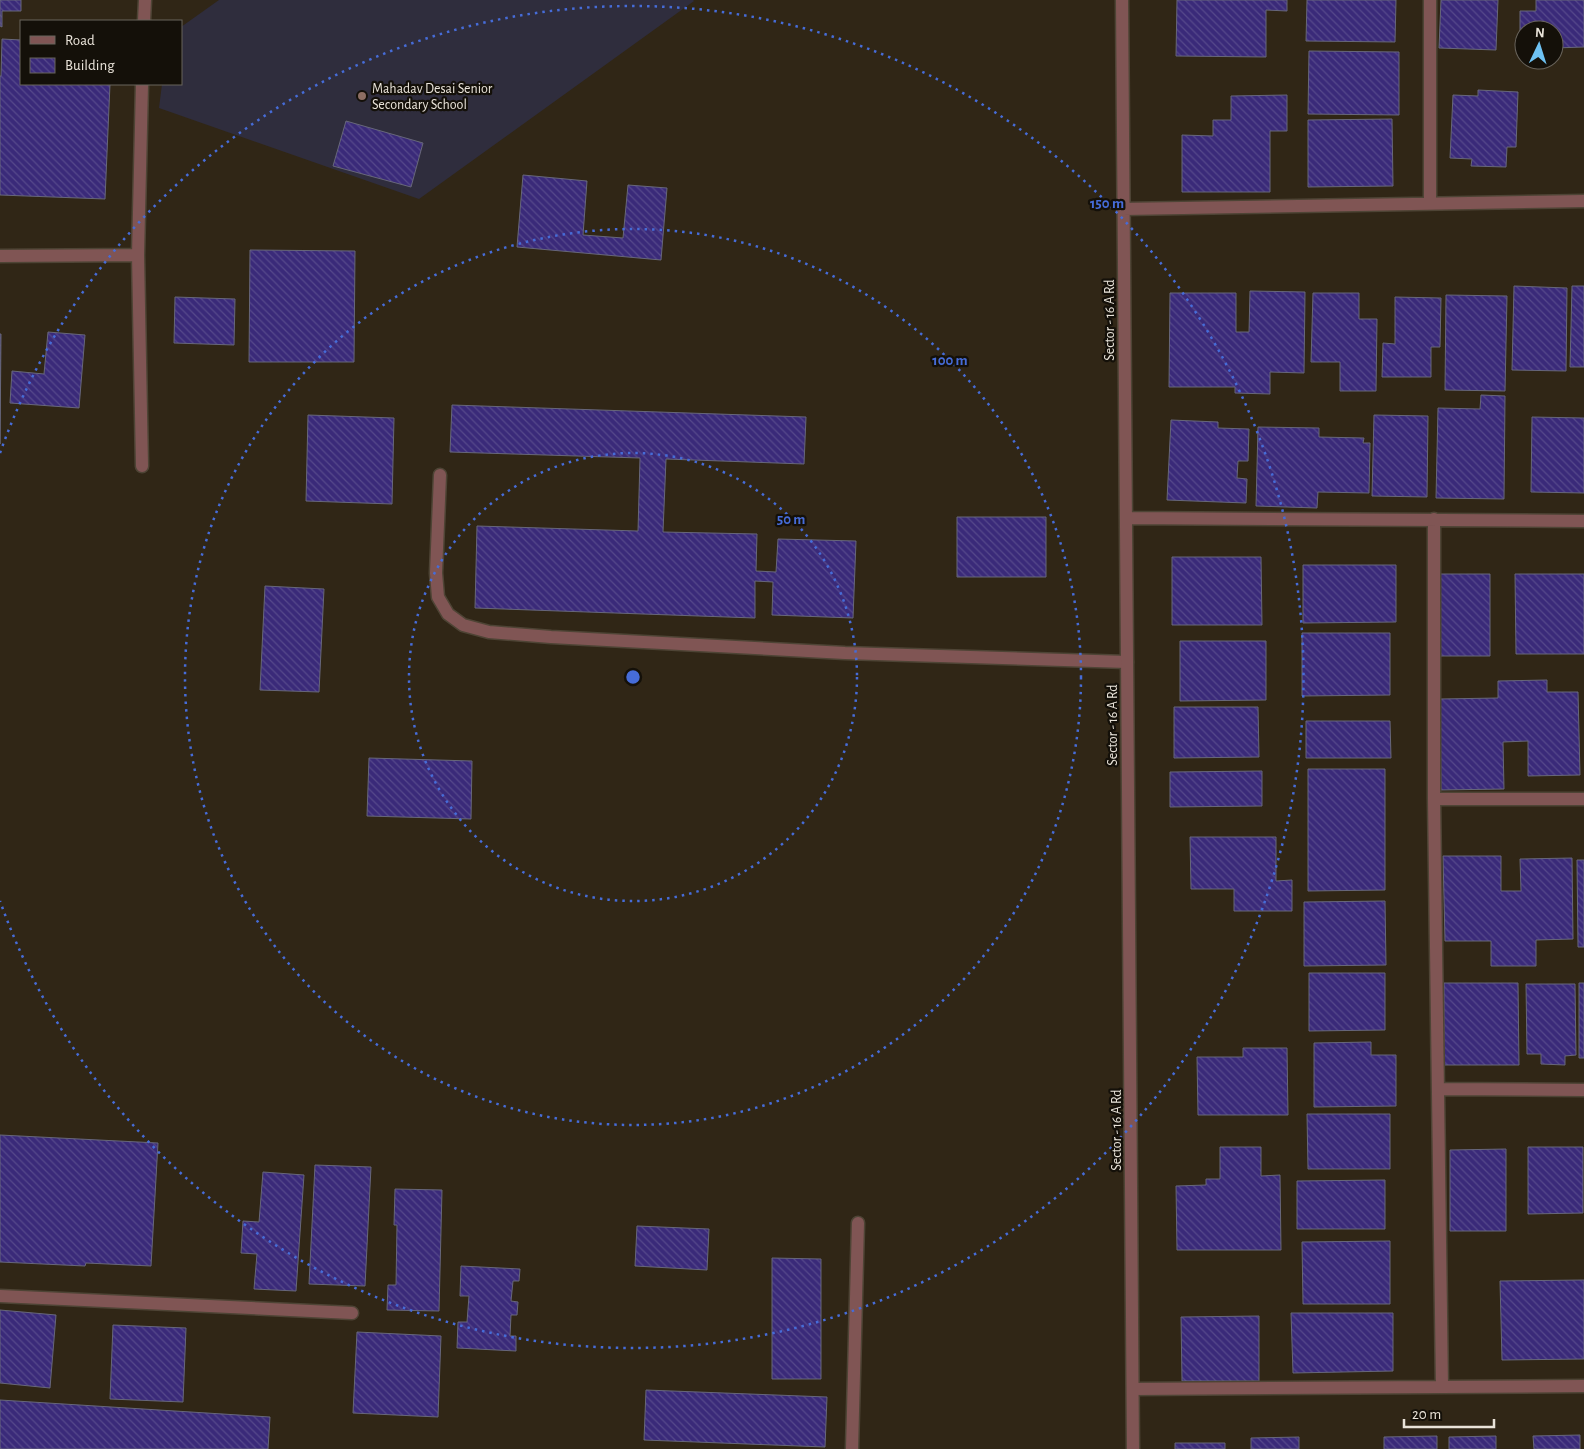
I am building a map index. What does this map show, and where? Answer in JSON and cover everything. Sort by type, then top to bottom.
[{"type":"street","points":[[144,20],[145,0]]},
{"type":"street","name":"Sector - 16 A Rd","points":[[1122,0],[1133,1449]]},
{"type":"street","points":[[1430,0],[1430,203]]},
{"type":"street","points":[[142,85],[138,255],[142,466]]},
{"type":"street","points":[[1123,209],[1584,202]]},
{"type":"street","points":[[0,256],[138,255]]},
{"type":"street","points":[[440,475],[436,574],[438,597],[448,614],[463,625],[489,632],[561,638],[845,653],[1127,662]]},
{"type":"street","points":[[1126,518],[1584,521]]},
{"type":"street","points":[[1434,520],[1434,799],[1442,1387]]},
{"type":"street","points":[[1434,799],[1584,799]]},
{"type":"street","points":[[1438,1089],[1584,1090]]},
{"type":"street","points":[[852,1449],[858,1223]]},
{"type":"street","points":[[0,1296],[352,1313]]},
{"type":"street","points":[[1133,1389],[1584,1386]]},
{"type":"shaded area","name":"Mahadav Desai Senior Secondary School","points":[[219,0],[694,1],[419,199],[159,108],[162,85],[182,85],[182,26]]},
{"type":"building","points":[[0,0],[21,0],[21,11],[2,11],[2,27],[0,26]]},
{"type":"building","points":[[1177,0],[1287,0],[1287,11],[1266,10],[1266,57],[1176,56]]},
{"type":"building","points":[[1307,0],[1396,0],[1395,42],[1306,41]]},
{"type":"building","points":[[1441,0],[1498,0],[1496,50],[1439,48]]},
{"type":"building","points":[[1536,0],[1584,0],[1584,47],[1564,48],[1564,20],[1520,20],[1520,11],[1536,11]]},
{"type":"building","points":[[2,39],[20,40],[20,85],[110,85],[105,199],[0,195]]},
{"type":"building","points":[[1309,51],[1399,52],[1399,115],[1308,114]]},
{"type":"building","points":[[1478,90],[1518,92],[1516,147],[1507,147],[1506,167],[1471,166],[1472,159],[1450,158],[1453,95],[1478,96]]},
{"type":"building","points":[[1287,95],[1287,131],[1270,131],[1270,192],[1182,192],[1182,135],[1213,136],[1213,120],[1231,120],[1231,96]]},
{"type":"building","points":[[1392,119],[1393,186],[1308,187],[1308,120]]},
{"type":"building","points":[[346,121],[423,143],[411,187],[333,166]]},
{"type":"building","points":[[523,175],[587,181],[583,235],[623,238],[628,185],[667,188],[661,260],[517,247]]},
{"type":"building","points":[[250,250],[355,251],[354,362],[249,362]]},
{"type":"building","points":[[1514,286],[1567,288],[1566,371],[1512,370]]},
{"type":"building","points":[[1572,286],[1584,286],[1584,367],[1570,367]]},
{"type":"building","points":[[1250,291],[1305,292],[1304,373],[1270,372],[1270,394],[1235,393],[1235,387],[1169,387],[1170,293],[1236,293],[1236,332],[1249,332]]},
{"type":"building","points":[[1313,293],[1359,293],[1359,319],[1377,319],[1376,391],[1340,391],[1340,362],[1311,362]]},
{"type":"building","points":[[1446,295],[1507,296],[1505,391],[1445,390]]},
{"type":"building","points":[[175,297],[235,299],[234,345],[174,343]]},
{"type":"building","points":[[1395,297],[1441,298],[1440,347],[1431,347],[1431,377],[1382,377],[1383,343],[1395,344]]},
{"type":"building","points":[[48,332],[85,335],[79,408],[10,403],[12,371],[44,374]]},
{"type":"building","points":[[0,334],[1,334],[0,444]]},
{"type":"building","points":[[1481,395],[1505,396],[1504,499],[1436,498],[1438,408],[1480,409]]},
{"type":"building","points":[[452,405],[806,417],[804,464],[666,459],[663,532],[757,534],[756,571],[776,572],[778,539],[856,541],[853,618],[772,615],[773,582],[755,581],[755,618],[475,608],[477,526],[638,531],[640,458],[450,452]]},
{"type":"building","points":[[308,415],[394,418],[392,504],[306,501]]},
{"type":"building","points":[[1374,415],[1428,416],[1427,497],[1372,496]]},
{"type":"building","points":[[1532,417],[1584,418],[1584,493],[1531,492]]},
{"type":"building","points":[[1171,420],[1218,422],[1218,428],[1249,429],[1248,461],[1238,461],[1237,478],[1247,479],[1246,503],[1167,500]]},
{"type":"building","points":[[1258,427],[1319,428],[1319,437],[1364,438],[1363,443],[1370,443],[1369,493],[1318,492],[1317,508],[1256,506]]},
{"type":"building","points":[[957,517],[1046,517],[1046,577],[957,577]]},
{"type":"building","points":[[1172,557],[1261,557],[1262,625],[1172,625]]},
{"type":"building","points":[[1303,565],[1396,565],[1396,622],[1303,623]]},
{"type":"building","points":[[1440,574],[1490,574],[1490,656],[1440,656]]},
{"type":"building","points":[[1515,574],[1584,574],[1584,654],[1516,654]]},
{"type":"building","points":[[265,586],[324,589],[319,692],[260,690]]},
{"type":"building","points":[[1302,633],[1390,633],[1390,695],[1302,696]]},
{"type":"building","points":[[1180,641],[1266,641],[1266,700],[1180,701]]},
{"type":"building","points":[[1547,680],[1547,692],[1578,692],[1580,775],[1528,776],[1528,741],[1503,742],[1504,789],[1441,790],[1440,699],[1498,698],[1498,681]]},
{"type":"building","points":[[1174,707],[1258,707],[1259,757],[1174,758]]},
{"type":"building","points":[[1306,721],[1390,721],[1391,758],[1306,758]]},
{"type":"building","points":[[369,758],[472,761],[471,819],[367,816]]},
{"type":"building","points":[[1308,769],[1385,769],[1385,890],[1308,891]]},
{"type":"building","points":[[1262,771],[1262,806],[1170,807],[1170,772]]},
{"type":"building","points":[[1190,837],[1276,837],[1276,881],[1292,880],[1292,911],[1234,911],[1234,889],[1191,889]]},
{"type":"building","points":[[1443,856],[1501,856],[1501,891],[1521,891],[1520,859],[1572,858],[1573,939],[1536,940],[1536,966],[1491,966],[1491,941],[1445,941]]},
{"type":"building","points":[[1577,860],[1584,860],[1584,947],[1578,947]]},
{"type":"building","points":[[1385,901],[1386,965],[1304,966],[1304,902]]},
{"type":"building","points":[[1309,973],[1385,973],[1385,1030],[1309,1031]]},
{"type":"building","points":[[1444,983],[1518,983],[1519,1065],[1444,1065]]},
{"type":"building","points":[[1579,983],[1584,983],[1584,1058],[1579,1058]]},
{"type":"building","points":[[1526,984],[1575,984],[1576,1055],[1565,1056],[1565,1065],[1541,1064],[1541,1054],[1527,1054]]},
{"type":"building","points":[[1371,1042],[1371,1055],[1396,1055],[1396,1106],[1314,1107],[1314,1043]]},
{"type":"building","points":[[1243,1048],[1287,1048],[1288,1115],[1198,1115],[1197,1057],[1243,1057]]},
{"type":"building","points":[[1307,1114],[1390,1114],[1390,1169],[1308,1169]]},
{"type":"building","points":[[0,1135],[158,1143],[151,1266],[86,1263],[85,1266],[0,1262]]},
{"type":"building","points":[[1220,1147],[1261,1147],[1261,1176],[1280,1175],[1281,1250],[1177,1250],[1176,1186],[1206,1185],[1206,1179],[1220,1179]]},
{"type":"building","points":[[1528,1147],[1583,1147],[1583,1213],[1528,1214]]},
{"type":"building","points":[[1506,1149],[1506,1231],[1450,1231],[1450,1150]]},
{"type":"building","points":[[315,1165],[371,1167],[365,1286],[309,1284]]},
{"type":"building","points":[[263,1172],[304,1175],[296,1291],[254,1289],[257,1254],[241,1253],[243,1221],[259,1222]]},
{"type":"building","points":[[1385,1180],[1385,1229],[1297,1229],[1297,1181]]},
{"type":"building","points":[[395,1189],[442,1190],[439,1311],[387,1310],[388,1285],[396,1285],[397,1225],[394,1225]]},
{"type":"building","points":[[637,1226],[709,1229],[707,1270],[635,1266]]},
{"type":"building","points":[[1390,1241],[1390,1304],[1303,1304],[1302,1242]]},
{"type":"building","points":[[772,1258],[821,1259],[821,1379],[772,1379]]},
{"type":"building","points":[[461,1266],[520,1269],[519,1281],[513,1281],[511,1301],[518,1302],[517,1315],[511,1315],[510,1336],[516,1336],[516,1351],[457,1348],[458,1322],[467,1322],[469,1296],[460,1296]]},
{"type":"building","points":[[1584,1280],[1584,1359],[1502,1360],[1500,1281]]},
{"type":"building","points":[[0,1310],[56,1315],[50,1388],[0,1383]]},
{"type":"building","points":[[1291,1313],[1393,1313],[1393,1371],[1293,1373]]},
{"type":"building","points":[[1259,1316],[1259,1381],[1182,1381],[1181,1317]]},
{"type":"building","points":[[113,1325],[186,1328],[183,1402],[110,1399]]},
{"type":"building","points":[[357,1332],[441,1336],[438,1417],[353,1413]]},
{"type":"building","points":[[646,1390],[827,1397],[825,1447],[644,1440]]},
{"type":"building","points":[[0,1400],[270,1417],[268,1449],[0,1449]]},
{"type":"building","points":[[1580,1435],[1580,1449],[1534,1449],[1533,1436]]},
{"type":"building","points":[[1437,1436],[1437,1449],[1384,1449],[1384,1437]]},
{"type":"building","points":[[1496,1436],[1496,1449],[1449,1449],[1449,1437]]},
{"type":"building","points":[[1299,1437],[1299,1449],[1251,1449],[1251,1438]]},
{"type":"building","points":[[1175,1443],[1225,1443],[1225,1449],[1175,1449]]},
{"type":"place","name":"Mahadav Desai Senior Secondary School","points":[[362,96]]}]
